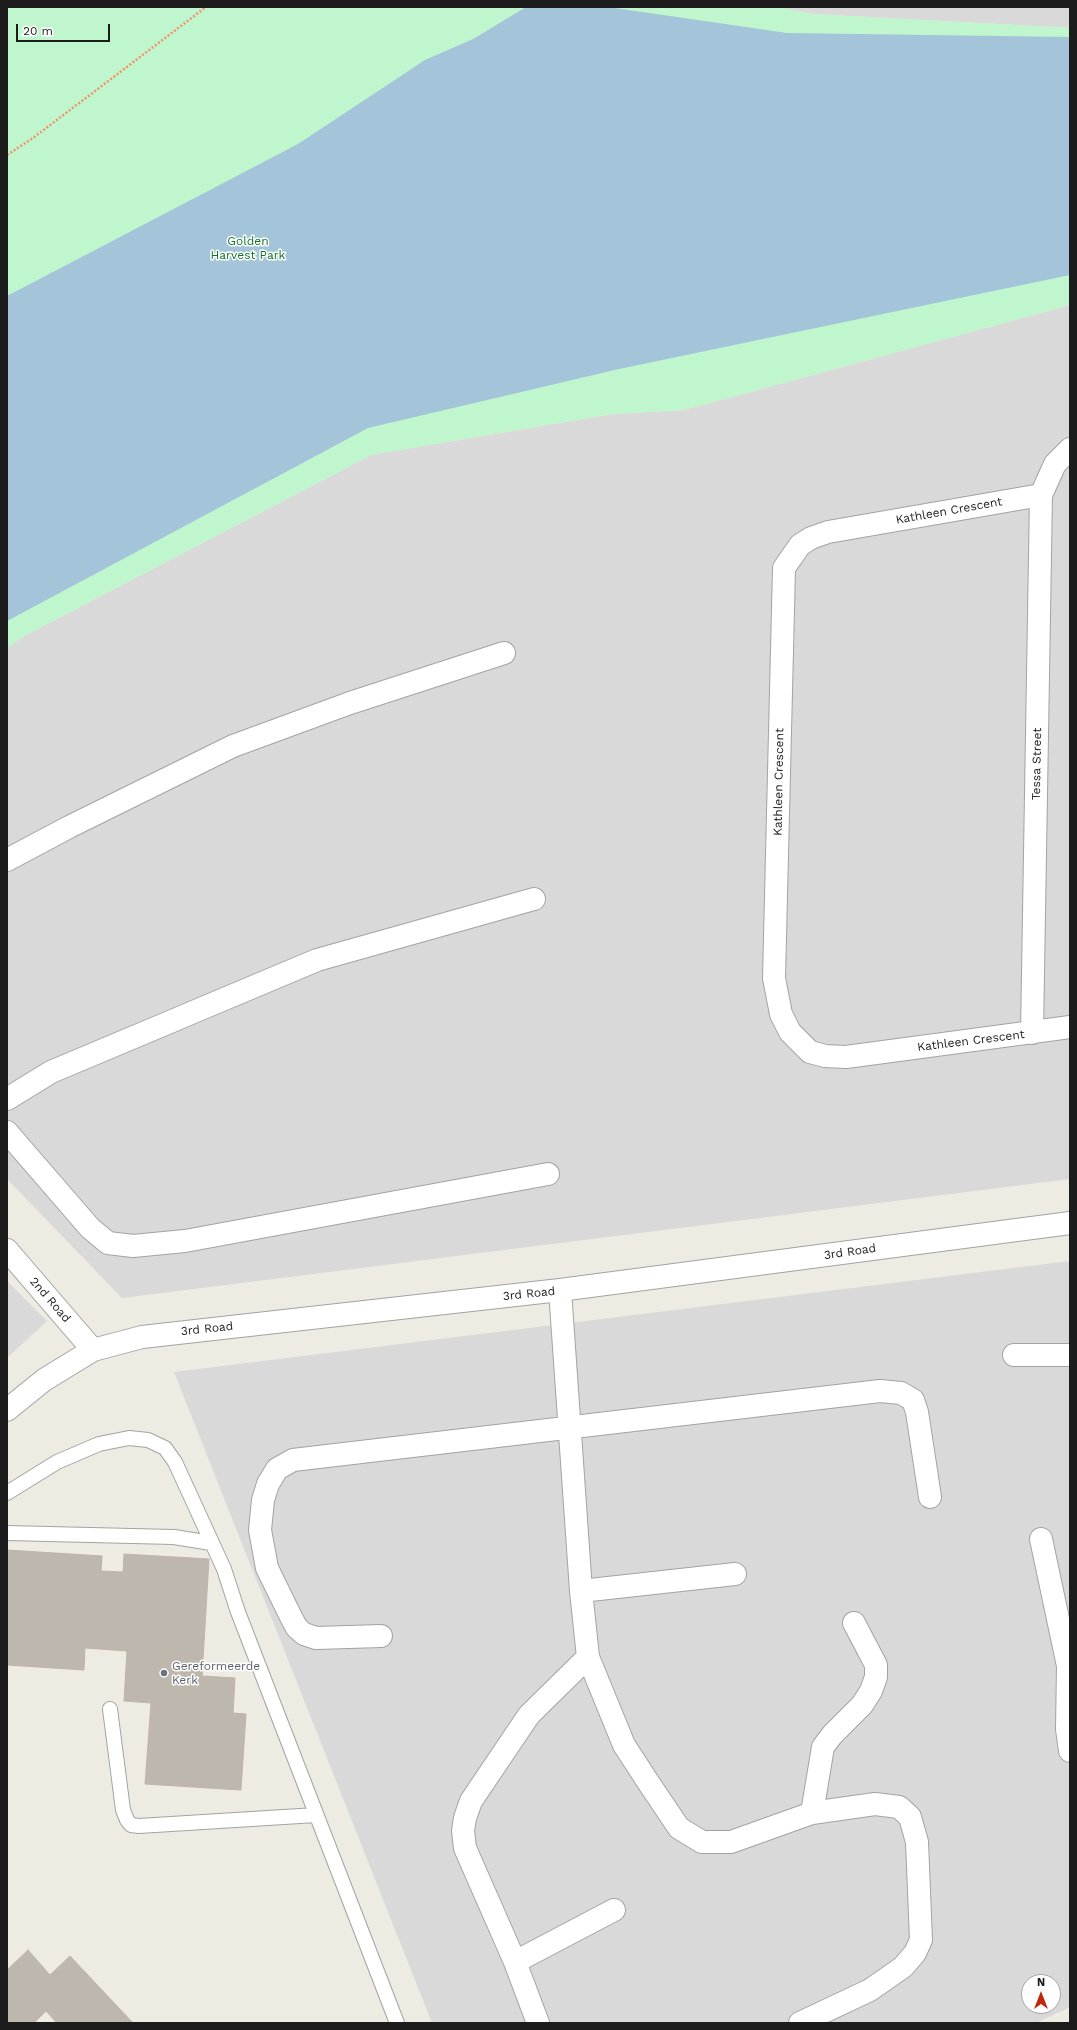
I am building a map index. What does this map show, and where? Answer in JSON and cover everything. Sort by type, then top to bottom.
[{"type":"street","points":[[1041,495],[1055,464],[1070,449]]},
{"type":"street","name":"Kathleen Crescent","points":[[1041,495],[828,532],[811,538],[800,545],[784,568],[774,978],[781,1014],[790,1032],[810,1052],[825,1056],[846,1057],[1070,1027]]},
{"type":"street","name":"Tessa Street","points":[[1032,1033],[1041,495]]},
{"type":"street","points":[[7,860],[68,827],[233,746],[350,703],[504,653]]},
{"type":"street","points":[[7,1099],[51,1072],[317,960],[534,899]]},
{"type":"street","points":[[7,1132],[90,1228],[108,1242],[133,1246],[185,1241],[548,1174]]},
{"type":"street","name":"3rd Road","points":[[7,1410],[44,1380],[93,1350],[142,1337],[560,1290],[1070,1223]]},
{"type":"street","name":"2nd Road","points":[[7,1250],[93,1350]]},
{"type":"street","points":[[560,1290],[581,1591],[588,1657],[624,1745],[679,1828],[702,1842],[731,1842],[812,1812],[875,1804],[899,1807],[910,1817],[917,1842],[921,1940],[915,1953],[903,1967],[870,1990],[800,2023]]},
{"type":"street","points":[[1014,1355],[1070,1355]]},
{"type":"street","points":[[381,1636],[316,1638],[304,1634],[297,1628],[267,1568],[260,1530],[263,1500],[268,1484],[277,1469],[293,1460],[880,1391],[901,1393],[913,1400],[917,1412],[930,1497]]},
{"type":"street","points":[[1041,1539],[1069,1666],[1067,1729],[1070,1751]]},
{"type":"street","points":[[581,1591],[735,1574]]},
{"type":"street","points":[[812,1812],[823,1747],[832,1735],[862,1705],[871,1691],[876,1677],[876,1665],[854,1623]]},
{"type":"street","points":[[538,2023],[515,1962],[465,1848],[463,1831],[465,1818],[471,1801],[529,1715],[588,1657]]},
{"type":"street","points":[[515,1962],[614,1910]]},
{"type":"lane","points":[[7,1493],[57,1462],[99,1444],[129,1438],[148,1440],[165,1448],[175,1462],[224,1569],[238,1612],[397,2023]]},
{"type":"lane","points":[[7,1533],[174,1537],[211,1543]]},
{"type":"lane","points":[[110,1709],[123,1810],[131,1825],[316,1815]]},
{"type":"path","points":[[7,155],[33,138],[206,7]]},
{"type":"shaded area","points":[[777,7],[1070,7],[1070,28],[813,14]]},
{"type":"shaded area","points":[[1070,305],[1070,1179],[122,1298],[7,1179],[7,648],[26,635],[371,455],[612,414],[684,410]]},
{"type":"shaded area","points":[[1070,1261],[1070,2007],[1061,2011],[1061,1974],[1021,1974],[1021,2014],[1055,2014],[1036,2023],[432,2023],[174,1372]]},
{"type":"shaded area","points":[[7,1281],[47,1321],[7,1358]]},
{"type":"green space","name":"Golden Harvest Park","points":[[7,7],[777,7],[813,14],[1070,28],[1070,305],[684,410],[612,414],[371,455],[26,635],[7,648]]},
{"type":"water","name":"Golden Harvest Park","points":[[526,7],[608,7],[787,33],[1070,37],[1070,275],[619,369],[368,428],[7,621],[7,296],[298,144],[425,60],[473,39]]},
{"type":"building","name":"Gereformeerde Kerk","points":[[7,1550],[102,1556],[101,1571],[123,1572],[124,1554],[209,1559],[202,1676],[235,1678],[233,1713],[246,1714],[241,1790],[145,1784],[151,1703],[124,1701],[127,1651],[85,1648],[84,1670],[7,1665]]},
{"type":"building","points":[[28,1950],[50,1975],[70,1956],[133,2023],[57,2023],[46,2011],[34,2023],[7,2023],[7,1970]]},
{"type":"place","name":"Gereformeerde Kerk","points":[[164,1673]]}]
